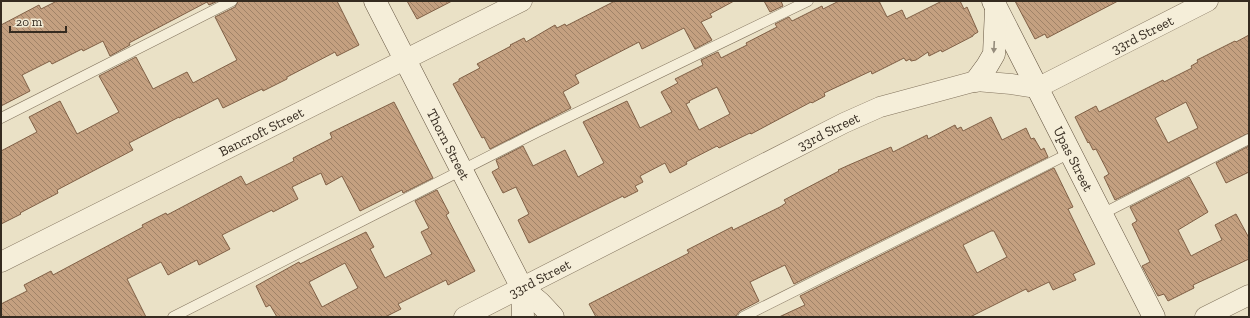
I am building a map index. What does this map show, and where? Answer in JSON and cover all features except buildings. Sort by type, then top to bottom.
[{"type":"street","name":"Thorn Street","points":[[375,1],[522,288],[540,303],[553,317]]},
{"type":"street","name":"Bancroft Street","points":[[1,262],[522,1]]},
{"type":"street","name":"33rd Street","points":[[464,317],[844,123],[880,107],[976,81],[1037,88],[1208,1]]},
{"type":"street","name":"Upas Street","points":[[995,4],[1154,317]]},
{"type":"street","points":[[976,81],[994,54],[995,4]]},
{"type":"street","name":"Thorn Street","points":[[522,288],[523,317]]},
{"type":"street","points":[[1205,317],[1249,295]]},
{"type":"lane","points":[[1,118],[232,1]]},
{"type":"lane","points":[[172,317],[537,132],[808,1]]},
{"type":"lane","points":[[1102,214],[1249,139]]},
{"type":"lane","points":[[743,317],[1070,153]]}]
